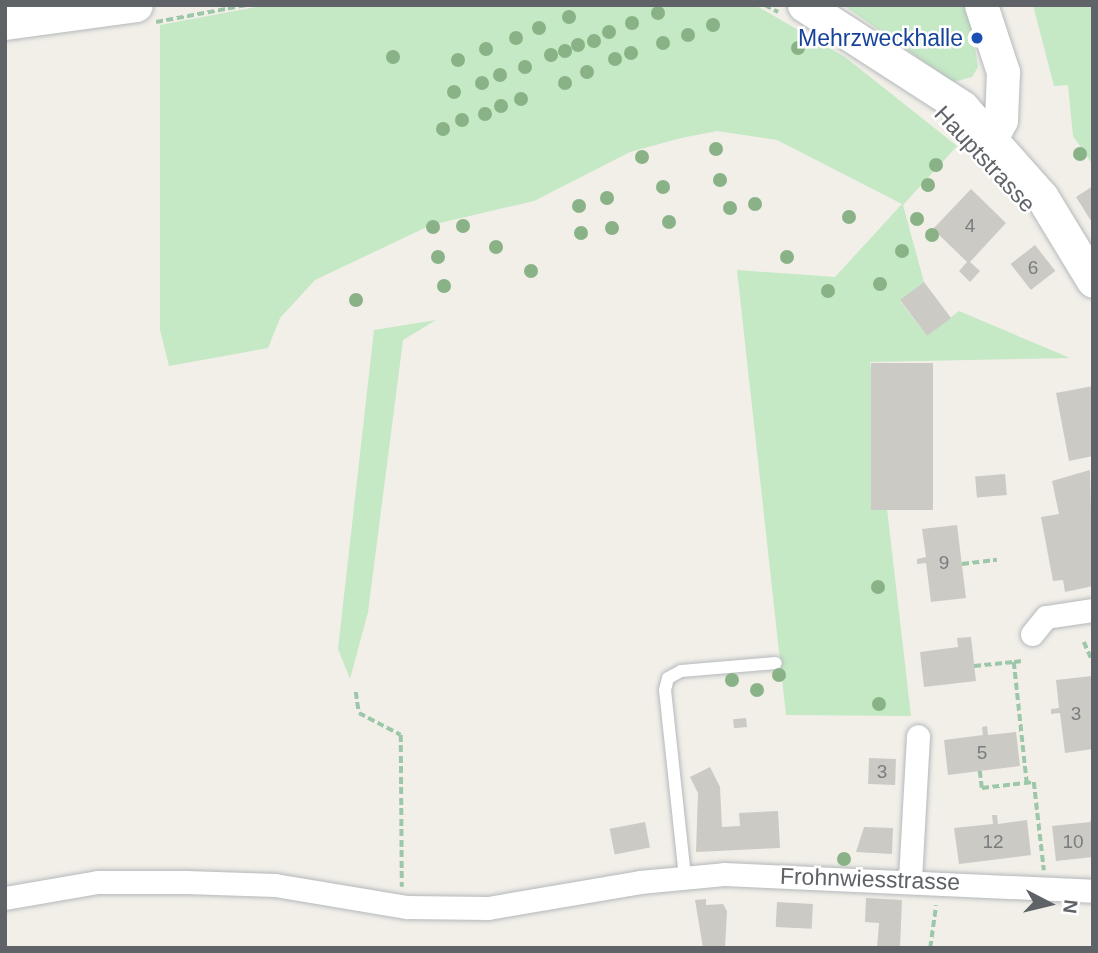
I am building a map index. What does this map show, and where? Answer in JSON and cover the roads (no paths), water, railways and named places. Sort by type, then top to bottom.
[{"type":"main road","points":[[5,23],[135,5]]},
{"type":"main road","name":"Hauptstrasse","points":[[804,5],[863,41],[972,128],[1068,232],[1093,281]]},
{"type":"main road","points":[[972,128],[986,79],[986,19]]},
{"type":"main road","name":"Hauptstrasse","points":[[972,128],[1093,290]]},
{"type":"street","points":[[1032,634],[1046,617],[1093,610]]},
{"type":"street","points":[[910,879],[918,736]]},
{"type":"street","name":"Frohnwiesstrasse","points":[[5,898],[97,882],[186,882],[275,885],[402,906],[488,908],[685,877],[910,879],[1093,891]]},
{"type":"lane","points":[[685,877],[668,729],[668,678],[681,671],[776,663]]},
{"type":"place","name":"Mehrzweckhalle","points":[[977,38]]}]
